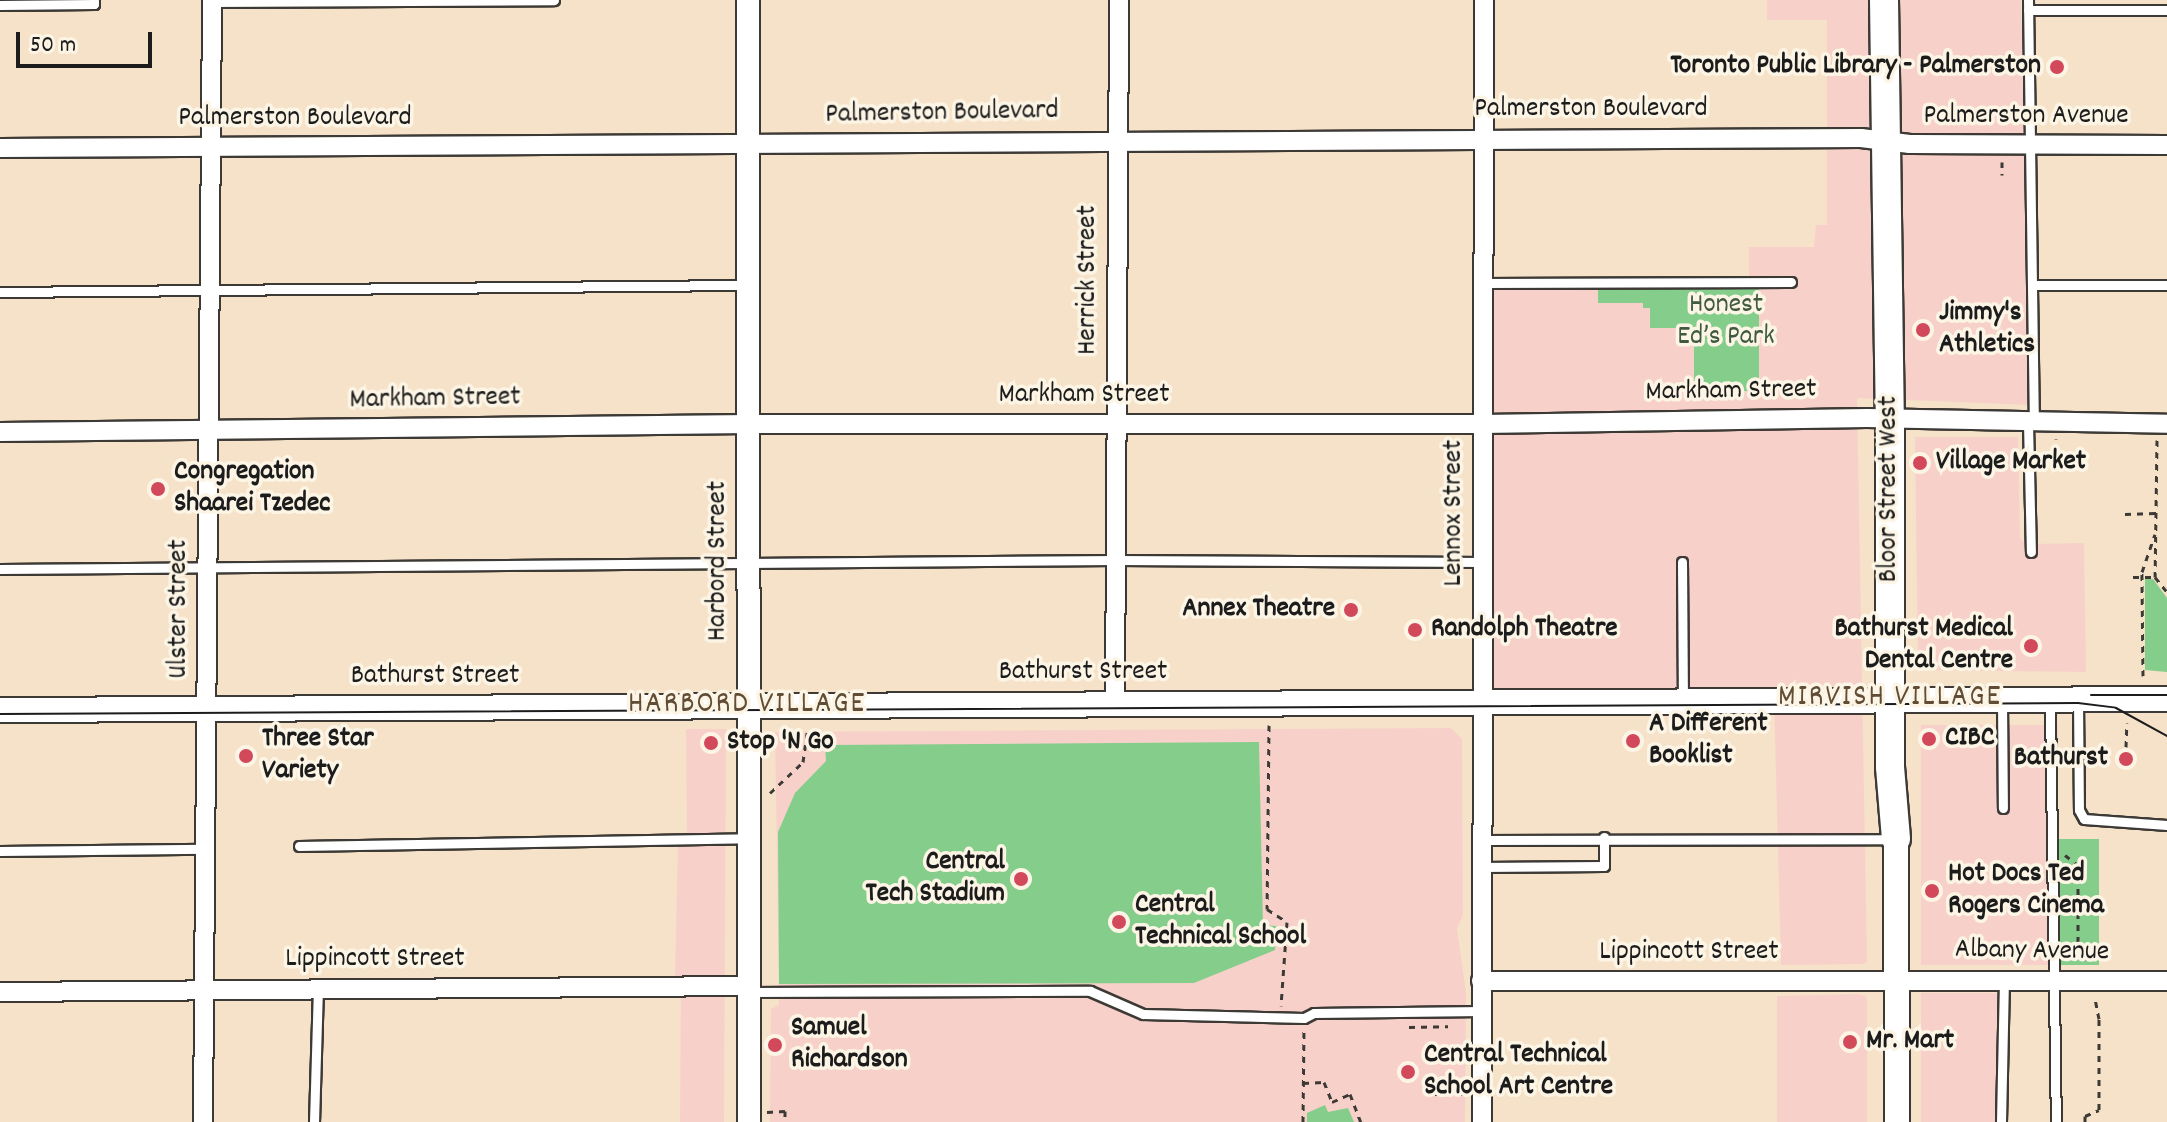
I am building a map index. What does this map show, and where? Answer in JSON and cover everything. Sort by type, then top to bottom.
[{"type":"main road","name":"Bloor Street West","points":[[1884,0],[1890,418],[1890,767],[1896,839],[1897,1122]]},
{"type":"main road","name":"Bathurst Street","points":[[0,710],[1482,700],[2167,699]]},
{"type":"street","name":"Harbord Street","points":[[748,0],[749,989],[758,1117]]},
{"type":"street","name":"Herrick Street","points":[[1115,703],[1119,0]]},
{"type":"street","name":"Lennox Street","points":[[1482,1122],[1484,0]]},
{"type":"street","name":"Ulster Street","points":[[203,1122],[212,1]]},
{"type":"street","name":"Palmerston Boulevard","points":[[0,148],[1484,138],[1885,140]]},
{"type":"street","name":"Palmerston Avenue","points":[[1885,140],[1910,144],[2167,145]]},
{"type":"street","name":"Markham Street","points":[[0,432],[749,424],[1483,424],[1890,418],[2162,424]]},
{"type":"street","name":"Lippincott Street","points":[[1481,981],[1897,979]]},
{"type":"street","name":"Albany Avenue","points":[[1897,979],[2167,981]]},
{"type":"street","name":"Lippincott Street","points":[[0,992],[318,988],[749,989]]},
{"type":"lane","points":[[0,5],[94,4],[94,0]]},
{"type":"lane","points":[[212,1],[554,0]]},
{"type":"lane","points":[[2031,552],[2032,285],[2028,5],[2167,10]]},
{"type":"lane","points":[[1483,283],[1791,282]]},
{"type":"lane","points":[[0,292],[209,287],[338,290],[749,285]]},
{"type":"lane","points":[[2032,285],[2167,285]]},
{"type":"lane","points":[[0,569],[1116,560],[1483,562]]},
{"type":"lane","points":[[1682,562],[1683,699]]},
{"type":"lane","points":[[2002,698],[2003,808]]},
{"type":"lane","points":[[2050,699],[2056,1122]]},
{"type":"lane","points":[[2078,699],[2079,810],[2084,819],[2167,825]]},
{"type":"lane","points":[[1481,867],[1604,866],[1604,837]]},
{"type":"lane","points":[[1482,840],[1604,837],[1896,839]]},
{"type":"lane","points":[[299,846],[749,838]]},
{"type":"lane","points":[[0,851],[207,849]]},
{"type":"lane","points":[[2001,1122],[2004,980]]},
{"type":"lane","points":[[314,1122],[318,988]]},
{"type":"lane","points":[[749,989],[1090,991],[1143,1014],[1304,1018],[1314,1013],[1448,1014],[1483,1011]]},
{"type":"path","points":[[2002,158],[2002,175]]},
{"type":"path","points":[[2056,423],[2056,463]]},
{"type":"path","points":[[2162,424],[2155,577],[2167,592]]},
{"type":"path","points":[[2125,514],[2156,513]]},
{"type":"path","points":[[2143,676],[2143,577],[2156,533]]},
{"type":"path","points":[[2133,577],[2155,577]]},
{"type":"path","points":[[2126,747],[2127,723]]},
{"type":"path","points":[[1269,725],[1267,909],[1287,922],[1280,1017]]},
{"type":"path","points":[[770,793],[803,762],[808,728]]},
{"type":"path","points":[[2054,852],[2073,858],[2078,865],[2078,945],[2090,960],[2089,968]]},
{"type":"path","points":[[2085,1122],[2085,1116],[2099,1110],[2099,1019],[2095,1011],[2095,991]]},
{"type":"path","points":[[1303,1122],[1304,1018]]},
{"type":"path","points":[[1401,1027],[1448,1027]]},
{"type":"path","points":[[1303,1084],[1324,1082],[1332,1102],[1350,1094],[1361,1122]]},
{"type":"path","points":[[1435,1094],[1468,1094]]},
{"type":"path","points":[[758,1117],[785,1111],[785,1122]]},
{"type":"shaded area","points":[[1767,0],[2021,0],[2030,405],[1857,398],[1867,962],[1863,964],[1781,965],[1774,699],[1482,700],[1483,283],[1749,282],[1749,247],[1814,247],[1816,225],[1827,225],[1827,20],[1767,20]]},
{"type":"shaded area","points":[[1915,437],[2018,437],[2020,538],[2026,544],[2084,543],[2086,672],[1918,670]]},
{"type":"shaded area","points":[[1921,725],[2058,725],[2058,965],[1921,965]]},
{"type":"shaded area","name":"Central Technical School","points":[[1451,728],[1462,739],[1463,915],[1457,929],[1466,992],[1465,1122],[770,1122],[771,1009],[779,1005],[775,732]]},
{"type":"shaded area","points":[[686,729],[726,729],[724,1122],[680,1122],[681,979],[675,978],[678,842],[687,842]]},
{"type":"shaded area","points":[[1921,993],[2006,993],[2006,1122],[1921,1122]]},
{"type":"shaded area","points":[[1777,996],[1866,996],[1867,1002],[1867,1122],[1777,1122]]},
{"type":"green space","name":"Honest Ed’s Park","points":[[1598,288],[1759,288],[1759,391],[1694,391],[1694,328],[1650,328],[1650,308],[1643,308],[1643,303],[1598,303]]},
{"type":"green space","points":[[2145,579],[2153,579],[2167,598],[2167,672],[2145,670]]},
{"type":"green space","name":"Central Tech Stadium","points":[[1259,742],[1263,925],[1276,926],[1275,950],[1194,983],[779,984],[778,832],[795,793],[826,761],[825,745]]},
{"type":"green space","points":[[2059,839],[2099,839],[2099,965],[2059,965]]},
{"type":"green space","points":[[1325,1105],[1328,1112],[1348,1108],[1354,1122],[1307,1122],[1307,1113]]},
{"type":"tram line","points":[[2091,695],[2167,695]]},
{"type":"tram line","points":[[0,714],[2078,703],[2116,708],[2167,736]]},
{"type":"place","name":"Toronto Public Library - Palmerston","points":[[2057,67]]},
{"type":"place","name":"Jimmy's Athletics","points":[[1923,330]]},
{"type":"place","name":"Village Market","points":[[1920,463]]},
{"type":"place","name":"Congregation Shaarei Tzedec","points":[[158,489]]},
{"type":"place","name":"Annex Theatre","points":[[1351,610]]},
{"type":"place","name":"Randolph Theatre","points":[[1415,630]]},
{"type":"place","name":"Bathurst Medical Dental Centre","points":[[2031,646]]},
{"type":"place","name":"CIBC","points":[[1929,739]]},
{"type":"place","name":"A Different Booklist","points":[[1633,741]]},
{"type":"place","name":"Stop 'N Go","points":[[711,743]]},
{"type":"place","name":"Three Star Variety","points":[[246,756]]},
{"type":"place","name":"Bathurst","points":[[2126,759]]},
{"type":"place","name":"Central Tech Stadium","points":[[1021,879]]},
{"type":"place","name":"Hot Docs Ted Rogers Cinema","points":[[1932,891]]},
{"type":"place","name":"Central Technical School","points":[[1119,922]]},
{"type":"place","name":"Mr. Mart","points":[[1850,1042]]},
{"type":"place","name":"Samuel Richardson","points":[[775,1045]]},
{"type":"place","name":"Central Technical School Art Centre","points":[[1408,1072]]},
{"type":"district","name":"MIRVISH VILLAGE","points":[[1890,699]]},
{"type":"district","name":"HARBORD VILLAGE","points":[[747,706]]}]
